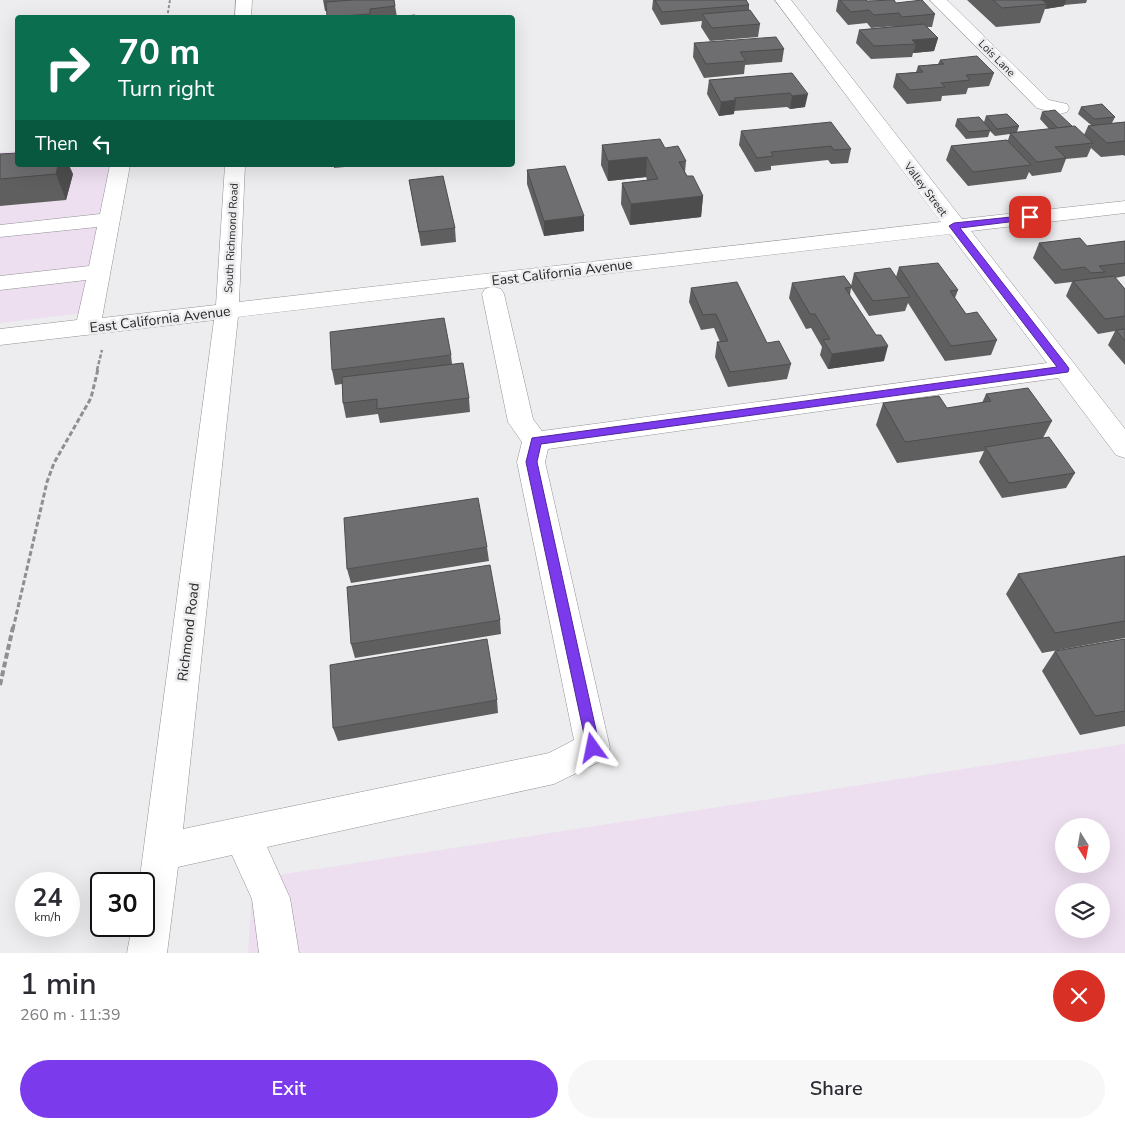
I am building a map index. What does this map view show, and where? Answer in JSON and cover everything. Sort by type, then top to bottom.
[{"type":"street","points":[[243,15],[244,0]]},
{"type":"street","name":"Valley Street","points":[[783,0],[1125,448]]},
{"type":"street","name":"Lois Lane","points":[[938,0],[1043,104],[1060,108]]},
{"type":"street","points":[[98,326],[99,272],[120,167]]},
{"type":"street","name":"South Richmond Road","points":[[227,311],[235,167]]},
{"type":"street","name":"East California Avenue","points":[[0,337],[1125,207]]},
{"type":"street","points":[[0,231],[109,219]]},
{"type":"street","points":[[0,283],[99,272]]},
{"type":"street","points":[[162,852],[554,768],[593,748],[532,462],[536,441],[522,422],[492,294]]},
{"type":"street","name":"Richmond Road","points":[[147,953],[162,852],[227,311]]},
{"type":"street","points":[[536,441],[1064,369]]},
{"type":"street","points":[[242,835],[271,898],[279,953]]},
{"type":"path","points":[[168,15],[170,0]]},
{"type":"path","points":[[0,685],[47,482],[54,463],[91,398],[97,378],[98,326]]},
{"type":"shaded area","points":[[15,151],[15,167],[112,167],[84,313],[0,323],[0,152]]},
{"type":"shaded area","points":[[1125,744],[1125,953],[248,953],[253,879]]},
{"type":"building","points":[[394,0],[395,6],[370,9],[370,14],[327,15],[326,2]]},
{"type":"building","points":[[655,0],[746,0],[749,5],[662,12]]},
{"type":"building","points":[[840,0],[894,0],[896,3],[922,0],[935,14],[902,17],[899,13],[874,15],[869,10],[851,12]]},
{"type":"building","points":[[993,0],[1042,0],[1047,4],[1002,8]]},
{"type":"building","points":[[750,10],[760,24],[712,28],[702,14]]},
{"type":"building","points":[[924,24],[938,38],[912,40],[916,44],[874,46],[859,30]]},
{"type":"building","points":[[776,37],[784,49],[740,52],[746,61],[706,64],[694,43]]},
{"type":"building","points":[[977,56],[994,73],[966,75],[970,80],[941,83],[945,87],[910,90],[896,74],[923,72],[918,66],[944,64],[940,60]]},
{"type":"building","points":[[792,73],[808,94],[792,96],[790,93],[734,98],[736,100],[721,102],[709,80]]},
{"type":"building","points":[[1102,104],[1115,117],[1094,119],[1081,107]]},
{"type":"building","points":[[1055,110],[1072,126],[1058,128],[1042,112]]},
{"type":"building","points":[[1007,114],[1019,126],[997,129],[986,116]]},
{"type":"building","points":[[979,117],[991,130],[969,132],[957,119]]},
{"type":"building","points":[[831,122],[851,149],[834,150],[831,146],[771,152],[773,156],[757,158],[741,131]]},
{"type":"building","points":[[1125,122],[1125,141],[1107,143],[1088,126]]},
{"type":"building","points":[[1075,126],[1093,143],[1055,147],[1066,158],[1037,162],[1010,133]]},
{"type":"building","points":[[660,139],[665,148],[678,146],[686,161],[679,162],[687,176],[693,176],[703,196],[631,204],[622,183],[658,179],[647,157],[608,161],[602,145]]},
{"type":"building","points":[[1007,140],[1031,165],[973,172],[951,146]]},
{"type":"building","points":[[15,153],[15,167],[58,167],[56,174],[0,179],[0,154]]},
{"type":"building","points":[[565,166],[584,216],[544,221],[527,170]]},
{"type":"building","points":[[443,176],[455,228],[419,232],[409,180]]},
{"type":"building","points":[[1080,238],[1087,246],[1125,241],[1125,263],[1099,266],[1105,272],[1091,273],[1085,267],[1062,270],[1039,243]]},
{"type":"building","points":[[938,263],[958,290],[950,291],[966,314],[977,312],[997,340],[951,346],[899,267]]},
{"type":"building","points":[[890,268],[910,297],[873,301],[854,273]]},
{"type":"building","points":[[844,276],[852,287],[845,288],[876,335],[881,335],[888,346],[832,354],[823,340],[830,339],[815,314],[810,314],[792,283]]},
{"type":"building","points":[[1114,276],[1125,289],[1125,316],[1105,319],[1073,281]]},
{"type":"building","points":[[737,282],[767,343],[779,341],[791,364],[730,372],[717,342],[728,341],[716,314],[703,315],[691,288]]},
{"type":"building","points":[[444,318],[451,355],[332,370],[330,332]]},
{"type":"building","points":[[1125,329],[1125,341],[1116,330]]},
{"type":"building","points":[[463,363],[469,398],[377,409],[377,399],[343,403],[342,377]]},
{"type":"building","points":[[1028,388],[1052,421],[905,442],[883,403],[939,396],[947,408],[991,401],[986,394]]},
{"type":"building","points":[[1049,437],[1075,473],[1009,483],[985,447]]},
{"type":"building","points":[[478,498],[487,547],[347,569],[344,518]]},
{"type":"building","points":[[1125,556],[1125,621],[1055,633],[1018,574]]},
{"type":"building","points":[[490,565],[500,620],[351,644],[347,587]]},
{"type":"building","points":[[487,639],[497,700],[333,728],[330,665]]},
{"type":"building","points":[[1125,639],[1125,711],[1095,716],[1055,651]]},
{"type":"route","points":[[593,748],[532,462],[536,441],[1064,369],[954,226],[1030,217]]}]
